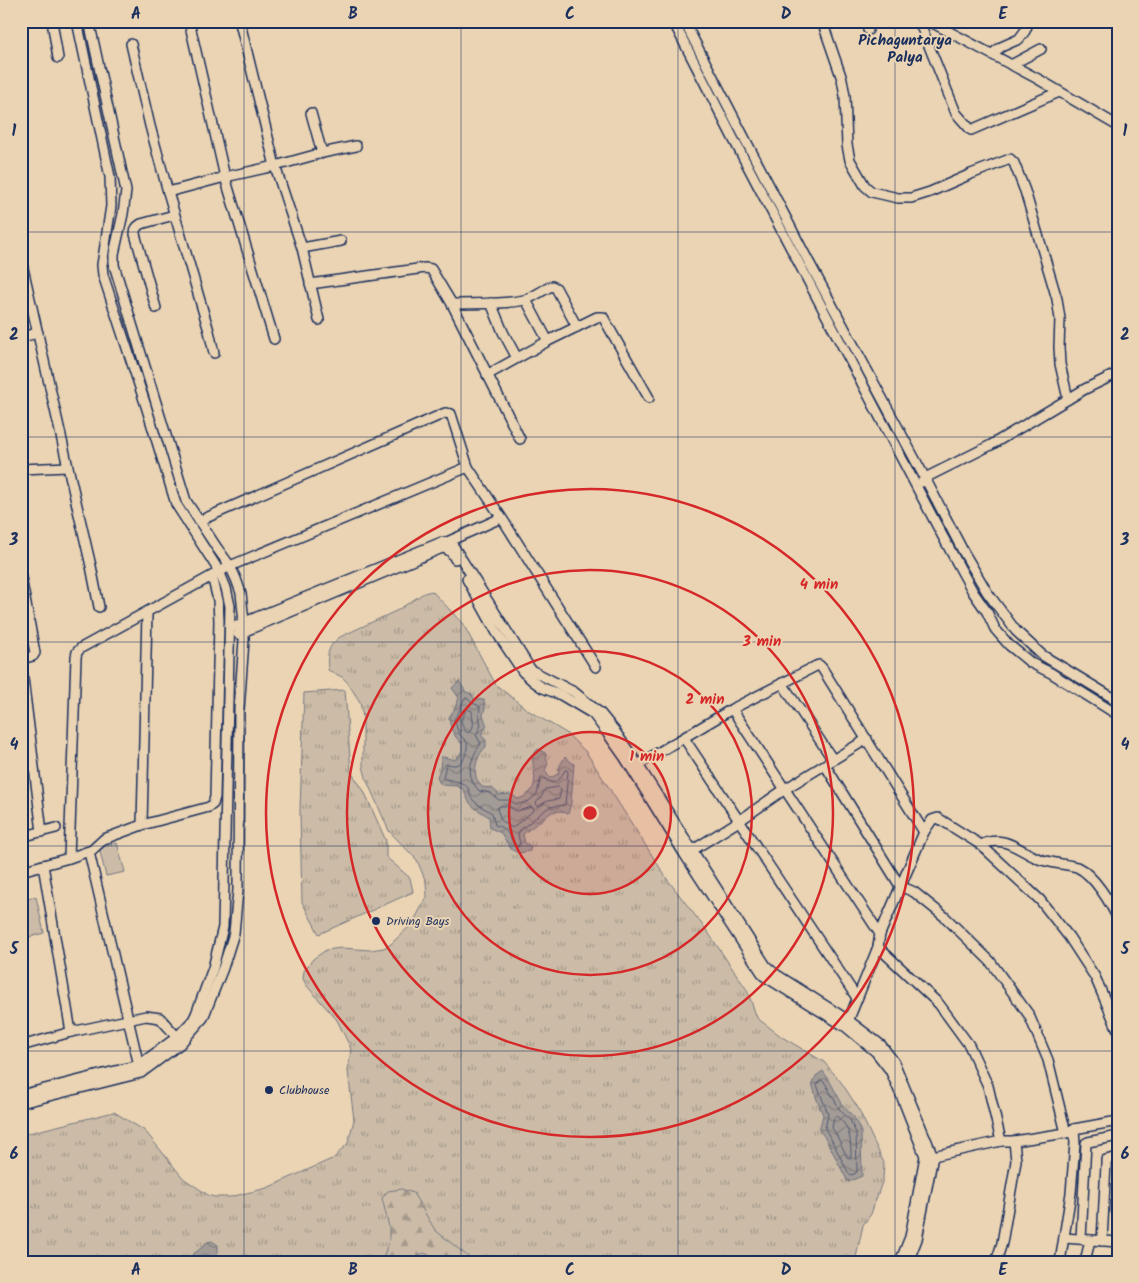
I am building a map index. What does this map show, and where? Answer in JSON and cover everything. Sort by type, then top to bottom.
[{"type":"street","points":[[52,21],[58,58]]},
{"type":"street","points":[[21,1095],[140,1069],[193,1020],[214,968],[223,927],[230,606],[226,588],[215,574],[176,504],[103,275],[102,265],[111,206],[110,177],[76,21]]},
{"type":"street","points":[[21,1103],[140,1069],[180,1044],[203,1018],[223,968],[234,933],[238,890],[239,710],[244,632],[241,593],[230,566],[186,501],[114,265],[114,254],[126,191],[89,21]]},
{"type":"street","points":[[189,21],[226,177],[274,339]]},
{"type":"street","points":[[673,21],[949,549],[987,612],[994,629],[1030,663],[1051,673],[1062,682],[1118,716]]},
{"type":"street","points":[[684,21],[808,259],[963,551],[987,592],[1016,631],[1042,655],[1118,701]]},
{"type":"street","points":[[822,21],[842,80],[845,96],[847,146],[850,160],[865,186],[872,192],[884,196],[911,198],[1010,159],[1014,163],[1025,191],[1057,298],[1060,319],[1060,364],[1068,399]]},
{"type":"street","points":[[919,21],[956,113],[971,130],[1059,92]]},
{"type":"street","points":[[992,54],[1001,47],[1019,39],[1025,32],[1029,21]]},
{"type":"street","points":[[935,23],[1118,126]]},
{"type":"street","points":[[240,24],[274,166],[302,248],[319,320]]},
{"type":"street","points":[[131,44],[150,126],[214,353]]},
{"type":"street","points":[[1011,65],[1041,49]]},
{"type":"street","points":[[311,113],[322,153]]},
{"type":"street","points":[[168,192],[356,146]]},
{"type":"street","points":[[156,308],[135,230],[136,226],[141,224],[174,215]]},
{"type":"street","points":[[302,248],[341,241]]},
{"type":"street","points":[[21,259],[99,607]]},
{"type":"street","points":[[310,284],[425,268],[431,269],[452,304],[520,439]]},
{"type":"street","points":[[452,304],[526,300],[550,287],[554,287],[577,326]]},
{"type":"street","points":[[526,300],[548,341]]},
{"type":"street","points":[[491,303],[503,332],[518,358]]},
{"type":"street","points":[[487,375],[577,326],[597,317],[603,317],[649,398]]},
{"type":"street","points":[[21,337],[38,333]]},
{"type":"street","points":[[917,488],[925,478],[991,445],[1085,389],[1118,373]]},
{"type":"street","points":[[199,521],[445,413],[451,414],[468,467],[596,667]]},
{"type":"street","points":[[21,469],[68,467]]},
{"type":"street","points":[[69,858],[75,666],[77,652],[81,648],[230,566],[468,467]]},
{"type":"street","points":[[230,632],[244,632],[447,546],[503,520]]},
{"type":"street","points":[[230,632],[244,622],[442,542],[447,546],[497,633],[523,672],[533,682],[593,714],[635,767],[764,976],[847,1023],[876,1052],[890,1070],[929,1156],[917,1240],[908,1262]]},
{"type":"street","points":[[21,871],[89,852],[104,839],[142,825],[209,807],[213,804],[215,797],[219,621],[215,574]]},
{"type":"street","points":[[21,577],[35,653],[33,656],[21,660],[42,832]]},
{"type":"street","points":[[142,825],[147,612]]},
{"type":"street","points":[[635,767],[732,709],[819,666],[867,739],[924,832]]},
{"type":"street","points":[[782,683],[900,886],[914,892],[946,917],[990,961],[1029,1015],[1048,1060],[1075,1143],[1072,1193],[1062,1261]]},
{"type":"street","points":[[732,709],[880,934]]},
{"type":"street","points":[[684,738],[857,998]]},
{"type":"street","points":[[688,853],[785,789],[867,739]]},
{"type":"street","points":[[847,1023],[900,886],[924,832],[932,820],[938,818],[981,845],[1040,900],[1069,937],[1096,977],[1118,1030]]},
{"type":"street","points":[[21,837],[56,828]]},
{"type":"street","points":[[225,831],[238,830]]},
{"type":"street","points":[[981,845],[994,840],[1013,844],[1040,859],[1082,869],[1097,883],[1118,919]]},
{"type":"street","points":[[89,852],[140,1069]]},
{"type":"street","points":[[43,865],[70,1032]]},
{"type":"street","points":[[878,947],[939,1004],[969,1045],[988,1086],[1001,1141]]},
{"type":"street","points":[[21,1046],[70,1032],[146,1016],[160,1018],[177,1036]]},
{"type":"street","points":[[929,1156],[1001,1141],[1014,1141],[1118,1121]]},
{"type":"street","points":[[1085,1262],[1086,1144],[1118,1136]]},
{"type":"street","points":[[996,1262],[1002,1243],[1016,1161],[1014,1141]]},
{"type":"street","points":[[900,1262],[910,1237],[929,1156]]},
{"type":"street","points":[[1102,1240],[1106,1160],[1118,1157]]},
{"type":"street","points":[[1064,1238],[1118,1242]]},
{"type":"green space","points":[[432,591],[463,624],[496,685],[529,711],[566,733],[586,752],[667,879],[707,931],[747,990],[757,1018],[782,1037],[824,1062],[841,1082],[858,1108],[884,1163],[883,1179],[871,1214],[863,1225],[855,1262],[21,1262],[21,1135],[114,1112],[145,1131],[183,1178],[214,1197],[230,1197],[267,1188],[334,1158],[348,1143],[354,1120],[348,1071],[351,1049],[337,1020],[307,986],[303,979],[304,971],[313,959],[326,950],[341,948],[370,950],[384,948],[391,944],[412,924],[427,897],[426,882],[417,860],[389,831],[367,781],[363,766],[363,717],[360,702],[342,677],[328,670],[328,655],[332,644],[340,637],[398,610],[424,593]]},
{"type":"green space","points":[[345,690],[351,772],[364,791],[386,841],[386,857],[410,878],[413,892],[319,934],[302,902],[300,811],[304,693]]},
{"type":"green space","points":[[117,843],[125,872],[106,876],[99,848]]},
{"type":"green space","points":[[36,897],[44,933],[21,939],[21,900]]},
{"type":"green space","points":[[401,1189],[413,1193],[435,1230],[471,1259],[471,1262],[443,1262],[424,1253],[404,1262],[382,1262],[389,1240],[389,1227],[382,1198],[388,1191]]},
{"type":"water","points":[[459,681],[466,692],[472,694],[474,699],[484,700],[485,708],[483,715],[487,726],[481,735],[486,740],[486,747],[476,765],[476,777],[482,787],[492,788],[500,795],[510,794],[518,799],[525,796],[533,787],[535,776],[532,756],[538,749],[545,753],[548,763],[545,771],[550,778],[558,774],[560,765],[565,757],[574,764],[571,803],[568,814],[561,811],[552,812],[523,834],[525,843],[531,847],[530,851],[519,853],[512,850],[501,833],[490,828],[489,817],[471,804],[464,790],[457,786],[442,785],[439,782],[437,777],[441,757],[455,760],[462,751],[462,744],[453,732],[449,717],[459,698],[452,688]]},
{"type":"water","points":[[823,1071],[844,1107],[854,1117],[861,1132],[862,1176],[848,1182],[826,1139],[819,1130],[823,1115],[812,1083],[817,1075]]},
{"type":"water","points":[[212,1241],[218,1245],[218,1252],[213,1262],[186,1262],[207,1242]]},
{"type":"place","name":"Driving Bays","points":[[376,921]]},
{"type":"place","name":"Clubhouse","points":[[269,1090]]},
{"type":"district","name":"Pichaguntarya Palya","points":[[905,50]]}]
